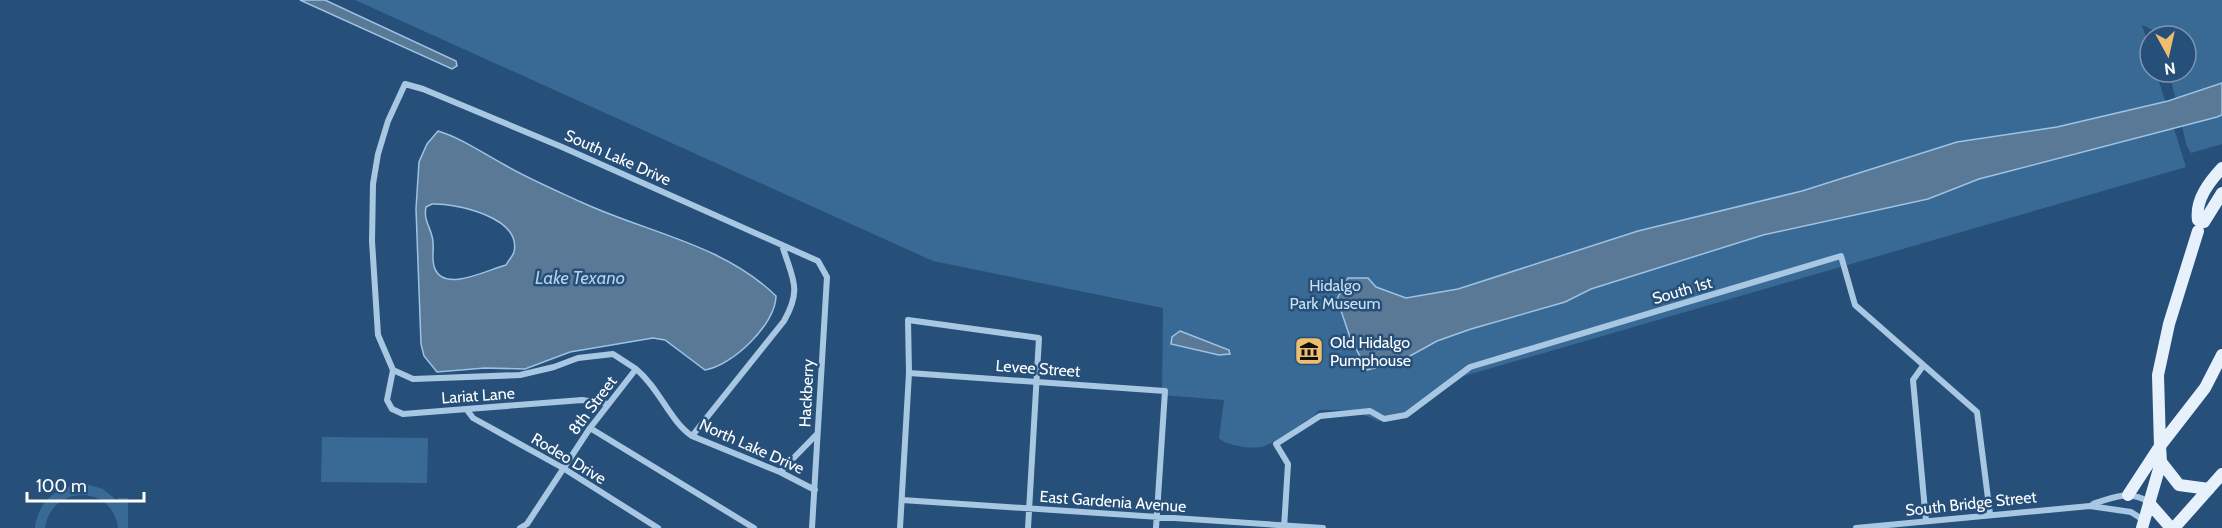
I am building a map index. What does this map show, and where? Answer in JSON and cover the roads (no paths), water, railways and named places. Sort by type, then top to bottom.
[{"type":"main road","points":[[2200,224],[2196,209],[2209,182],[2222,168]]},
{"type":"main road","points":[[2146,526],[2161,462],[2158,375],[2169,324],[2200,224],[2222,193]]},
{"type":"main road","points":[[2128,495],[2160,446],[2205,388],[2222,355]]},
{"type":"main road","points":[[2161,462],[2179,485],[2209,489]]},
{"type":"main road","points":[[2150,504],[2172,528],[2222,474]]},
{"type":"street","name":"South Lake Drive","points":[[393,370],[378,335],[372,241],[373,184],[378,154],[388,121],[405,84],[562,147],[783,248],[818,261]]},
{"type":"street","points":[[692,436],[784,321],[795,301],[794,282],[783,248]]},
{"type":"street","name":"South 1st","points":[[1285,527],[1287,464],[1276,444],[1320,416],[1370,411],[1384,419],[1406,415],[1470,367],[1841,256],[1855,305],[1977,412],[1990,514]]},
{"type":"street","name":"Hackberry","points":[[812,528],[827,277],[818,261]]},
{"type":"street","points":[[900,528],[909,373],[908,320],[1039,338],[1028,528]]},
{"type":"street","name":"8th Street","points":[[393,370],[412,379],[520,375],[555,367],[578,358],[613,354],[636,369],[590,428],[527,525],[520,528]]},
{"type":"street","points":[[1923,366],[1913,380],[1926,521]]},
{"type":"street","name":"North Lake Drive","points":[[636,369],[661,394],[681,429],[692,436],[780,472],[815,490]]},
{"type":"street","name":"Lariat Lane","points":[[393,370],[387,400],[392,409],[403,414],[582,400],[608,404]]},
{"type":"street","name":"Levee Street","points":[[909,373],[1165,390],[1156,517]]},
{"type":"street","name":"Rodeo Drive","points":[[467,410],[486,426],[563,468],[658,528]]},
{"type":"street","points":[[590,428],[754,528]]},
{"type":"street","points":[[780,472],[818,433]]},
{"type":"street","points":[[2128,495],[2140,496],[2150,504]]},
{"type":"street","name":"South Bridge Street","points":[[2090,506],[2115,496],[2128,495]]},
{"type":"street","name":"East Gardenia Avenue","points":[[902,500],[1323,528]]},
{"type":"street","name":"South Bridge Street","points":[[1856,528],[2090,506],[2131,512],[2146,526]]},
{"type":"street","points":[[1156,517],[1156,528]]},
{"type":"water","points":[[300,0],[325,0],[456,61],[457,66],[452,69]]},
{"type":"water","points":[[2222,83],[2222,115],[2217,117],[1979,179],[1928,199],[1763,235],[1591,289],[1565,302],[1471,329],[1437,341],[1401,361],[1367,370],[1350,337],[1337,299],[1348,278],[1368,278],[1376,287],[1406,298],[1458,289],[1638,231],[1802,191],[1957,142],[2057,127],[2168,101]]},
{"type":"water","name":"Lake Texano","points":[[438,131],[446,134],[581,202],[708,251],[755,278],[776,296],[769,319],[751,342],[739,352],[716,367],[705,370],[665,340],[653,338],[570,352],[525,369],[485,368],[437,372],[424,356],[421,344],[416,209],[419,162],[427,144]],"holes":[[[432,204],[442,204],[485,214],[508,230],[514,240],[514,252],[506,265],[457,279],[440,276],[434,266],[432,237],[425,212],[426,207]]]},
{"type":"water","points":[[1180,331],[1229,350],[1230,354],[1219,355],[1171,344],[1172,337]]},
{"type":"place","name":"Old Hidalgo Pumphouse","points":[[1309,351]]},
{"type":"park label","name":"Hidalgo Park Museum","points":[[1335,294]]}]
